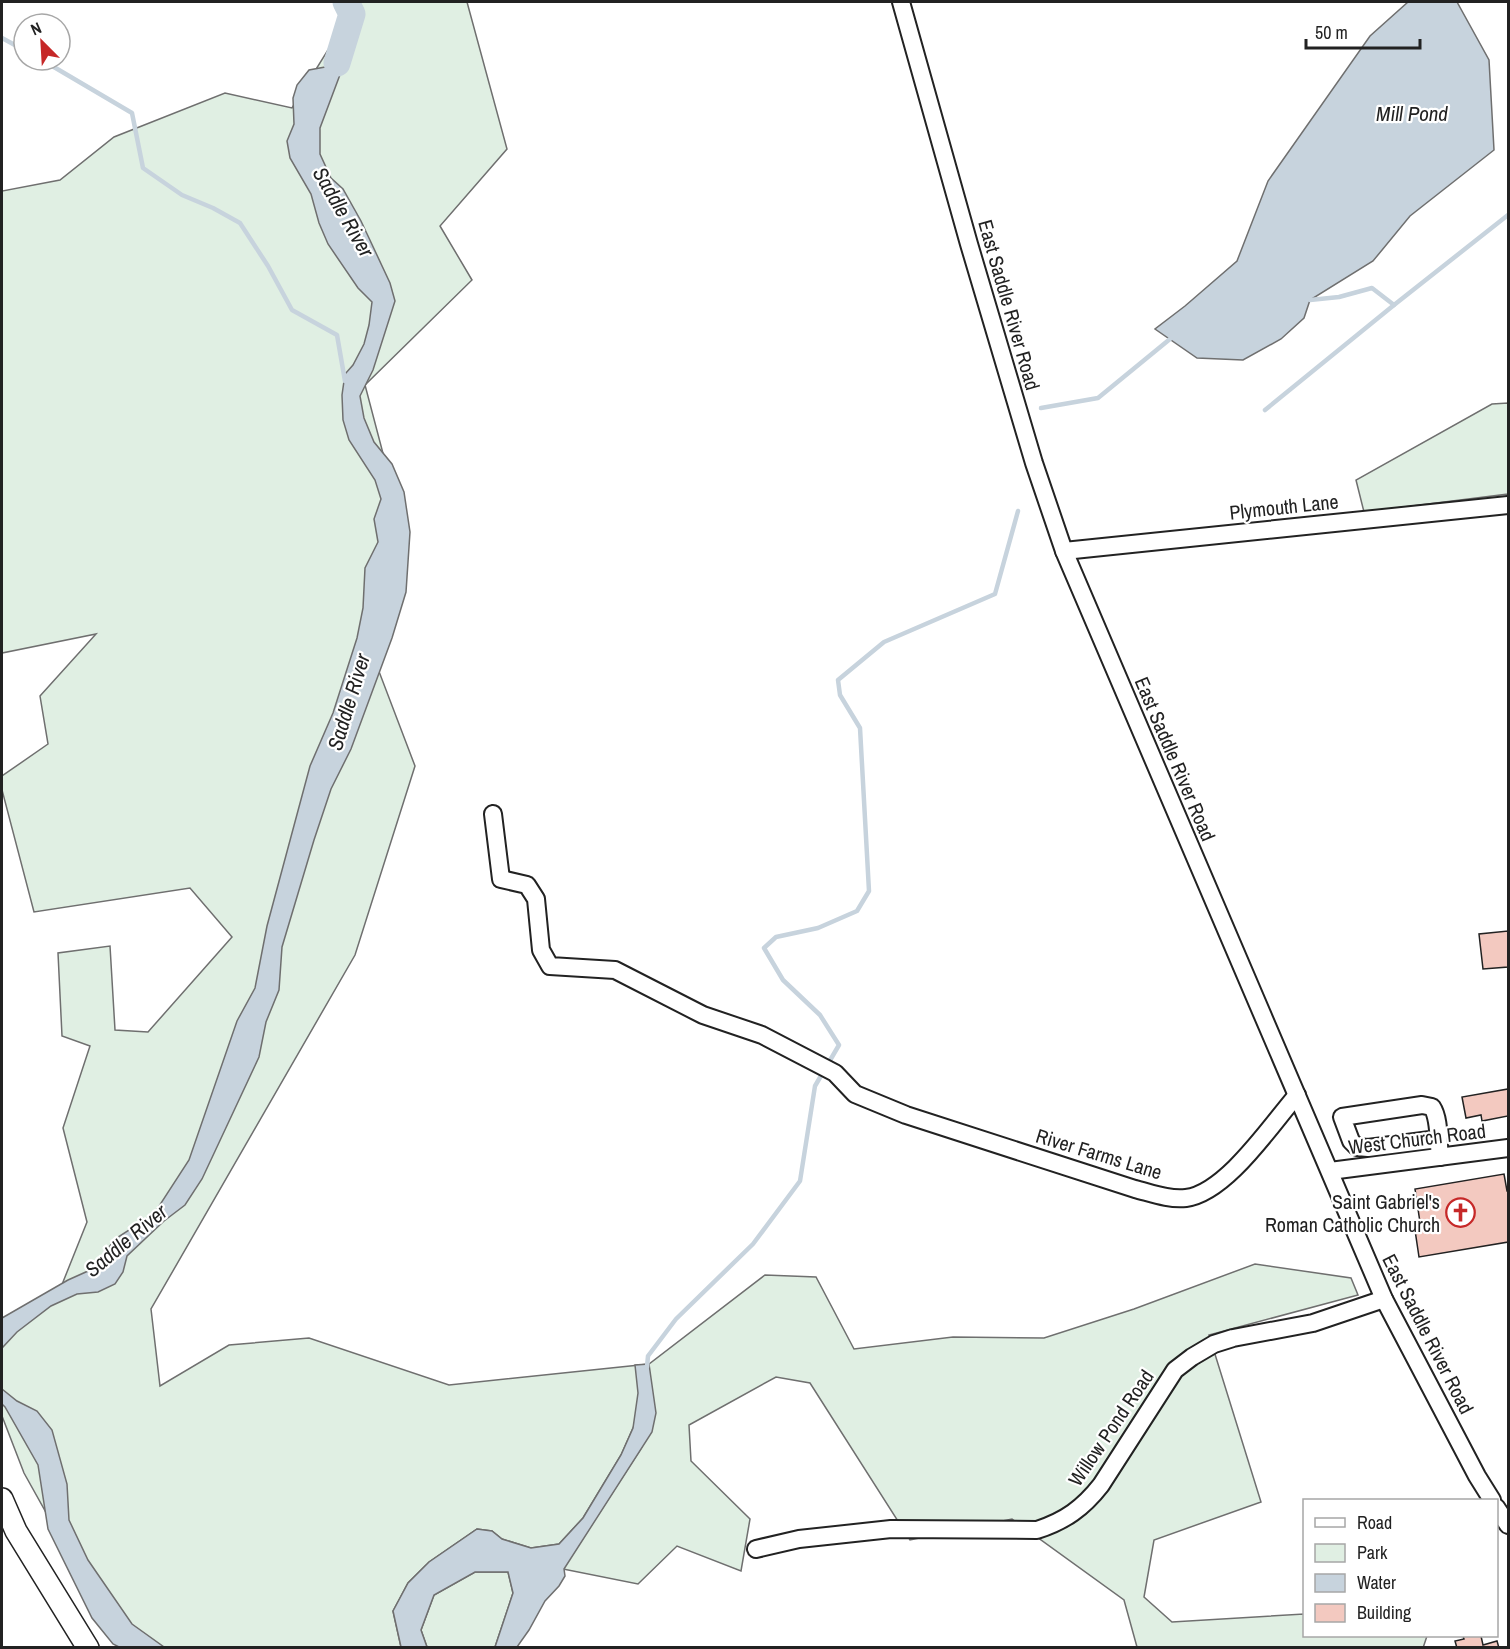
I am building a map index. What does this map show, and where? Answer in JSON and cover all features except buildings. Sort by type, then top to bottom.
[{"type":"main road","points":[[2,1499],[16,1531],[88,1647]]},
{"type":"street","name":"East Saddle River Road","points":[[901,2],[1027,442],[1064,551],[1384,1299],[1491,1499]]},
{"type":"street","name":"Plymouth Lane","points":[[1064,551],[1509,505]]},
{"type":"street","name":"River Farms Lane","points":[[493,814],[501,879],[527,885],[536,899],[541,950],[550,966],[615,970],[703,1015],[762,1035],[835,1073],[855,1094],[906,1115],[1135,1189],[1163,1196],[1185,1198],[1203,1193],[1222,1181],[1297,1095]]},
{"type":"street","points":[[1438,1139],[1357,1147],[1342,1117],[1422,1105],[1432,1107],[1435,1112],[1438,1139],[1440,1157]]},
{"type":"street","points":[[1396,1144],[1398,1162]]},
{"type":"street","name":"West Church Road","points":[[1330,1171],[1509,1148]]},
{"type":"street","name":"Willow Pond Road","points":[[756,1549],[799,1539],[891,1529],[1037,1530],[1055,1524],[1074,1514],[1089,1501],[1175,1370],[1191,1357],[1214,1344],[1233,1338],[1313,1323],[1384,1299]]},
{"type":"street","points":[[1498,1508],[1509,1525]]},
{"type":"green space","points":[[335,2],[467,2],[507,149],[440,226],[472,280],[365,385],[395,499],[375,661],[415,766],[355,955],[151,1309],[160,1386],[229,1345],[309,1338],[449,1385],[649,1364],[765,1275],[816,1277],[854,1349],[953,1337],[1044,1338],[1134,1309],[1255,1264],[1351,1278],[1358,1295],[1209,1335],[1261,1502],[1154,1540],[1144,1597],[1172,1622],[1303,1614],[1303,1637],[1427,1637],[1423,1648],[1137,1647],[1124,1600],[1012,1519],[910,1540],[810,1383],[776,1377],[689,1425],[691,1461],[750,1519],[741,1571],[677,1546],[638,1584],[563,1569],[642,1447],[633,1428],[621,1455],[583,1518],[559,1544],[531,1548],[502,1539],[492,1531],[477,1529],[429,1562],[408,1583],[393,1611],[401,1647],[121,1647],[24,1473],[2,1416],[2,1320],[61,1287],[87,1222],[63,1128],[90,1046],[62,1036],[58,953],[110,946],[115,1030],[148,1032],[232,937],[190,888],[34,912],[2,790],[2,776],[48,744],[40,696],[96,634],[2,653],[2,191],[60,180],[114,137],[225,93],[292,108],[346,21]]},
{"type":"green space","points":[[1508,403],[1508,494],[1364,512],[1356,480],[1492,404]]},
{"type":"green space","points":[[475,1572],[508,1572],[513,1593],[495,1647],[427,1647],[421,1630],[434,1595]]},
{"type":"water","name":"Mill Pond","points":[[1408,2],[1457,2],[1489,60],[1494,150],[1410,216],[1373,261],[1310,300],[1304,318],[1281,339],[1243,360],[1197,358],[1155,329],[1237,261],[1268,181],[1370,36]]},
{"type":"water","points":[[337,27],[354,27],[347,56],[320,128],[320,154],[331,178],[343,189],[361,221],[390,283],[395,301],[373,370],[360,396],[364,418],[374,442],[392,464],[404,492],[410,532],[406,592],[392,638],[351,749],[331,789],[314,840],[282,947],[279,990],[266,1022],[259,1057],[202,1179],[185,1205],[164,1221],[127,1256],[123,1272],[115,1284],[98,1292],[77,1294],[51,1306],[17,1332],[2,1348],[2,1318],[88,1271],[98,1262],[115,1239],[154,1214],[189,1160],[237,1021],[255,988],[267,926],[310,766],[333,713],[357,638],[363,608],[365,568],[378,542],[374,519],[381,499],[375,480],[349,440],[343,420],[342,395],[345,374],[353,365],[364,344],[372,302],[358,288],[328,244],[311,194],[290,158],[287,141],[294,124],[293,98],[297,85],[309,70],[325,67],[334,58],[341,42]]},
{"type":"water","points":[[649,1364],[656,1413],[652,1432],[564,1569],[565,1576],[559,1586],[545,1601],[517,1647],[495,1647],[513,1593],[508,1572],[475,1572],[434,1595],[421,1630],[427,1647],[401,1647],[393,1611],[408,1583],[429,1562],[477,1529],[492,1531],[502,1539],[531,1548],[559,1544],[583,1518],[621,1455],[633,1428],[638,1393],[635,1365]]},
{"type":"water","points":[[2,1389],[17,1401],[37,1411],[52,1430],[67,1484],[69,1520],[88,1560],[132,1624],[164,1647],[119,1647],[113,1644],[92,1618],[48,1529],[38,1465],[2,1404]]},
{"type":"waterway","name":"Saddle River","points":[[337,63],[352,14],[346,2]]},
{"type":"waterway","points":[[2,38],[12,43]]},
{"type":"waterway","points":[[62,72],[132,113],[143,168],[182,195],[240,223],[268,266],[292,310],[337,335],[345,381]]},
{"type":"waterway","points":[[1310,300],[1339,297],[1372,288],[1394,305],[1508,215]]},
{"type":"waterway","points":[[1265,410],[1394,305]]},
{"type":"waterway","points":[[1041,408],[1098,398],[1170,339]]},
{"type":"waterway","points":[[647,1367],[648,1356],[676,1319],[753,1244],[800,1181],[815,1086],[839,1045],[820,1015],[783,980],[764,948],[776,937],[818,928],[857,911],[869,891],[860,728],[840,695],[838,680],[884,642],[995,594],[1018,511]]},
{"type":"place","name":"Saint Gabriel's Roman Catholic Church","points":[[1461,1213]]}]
